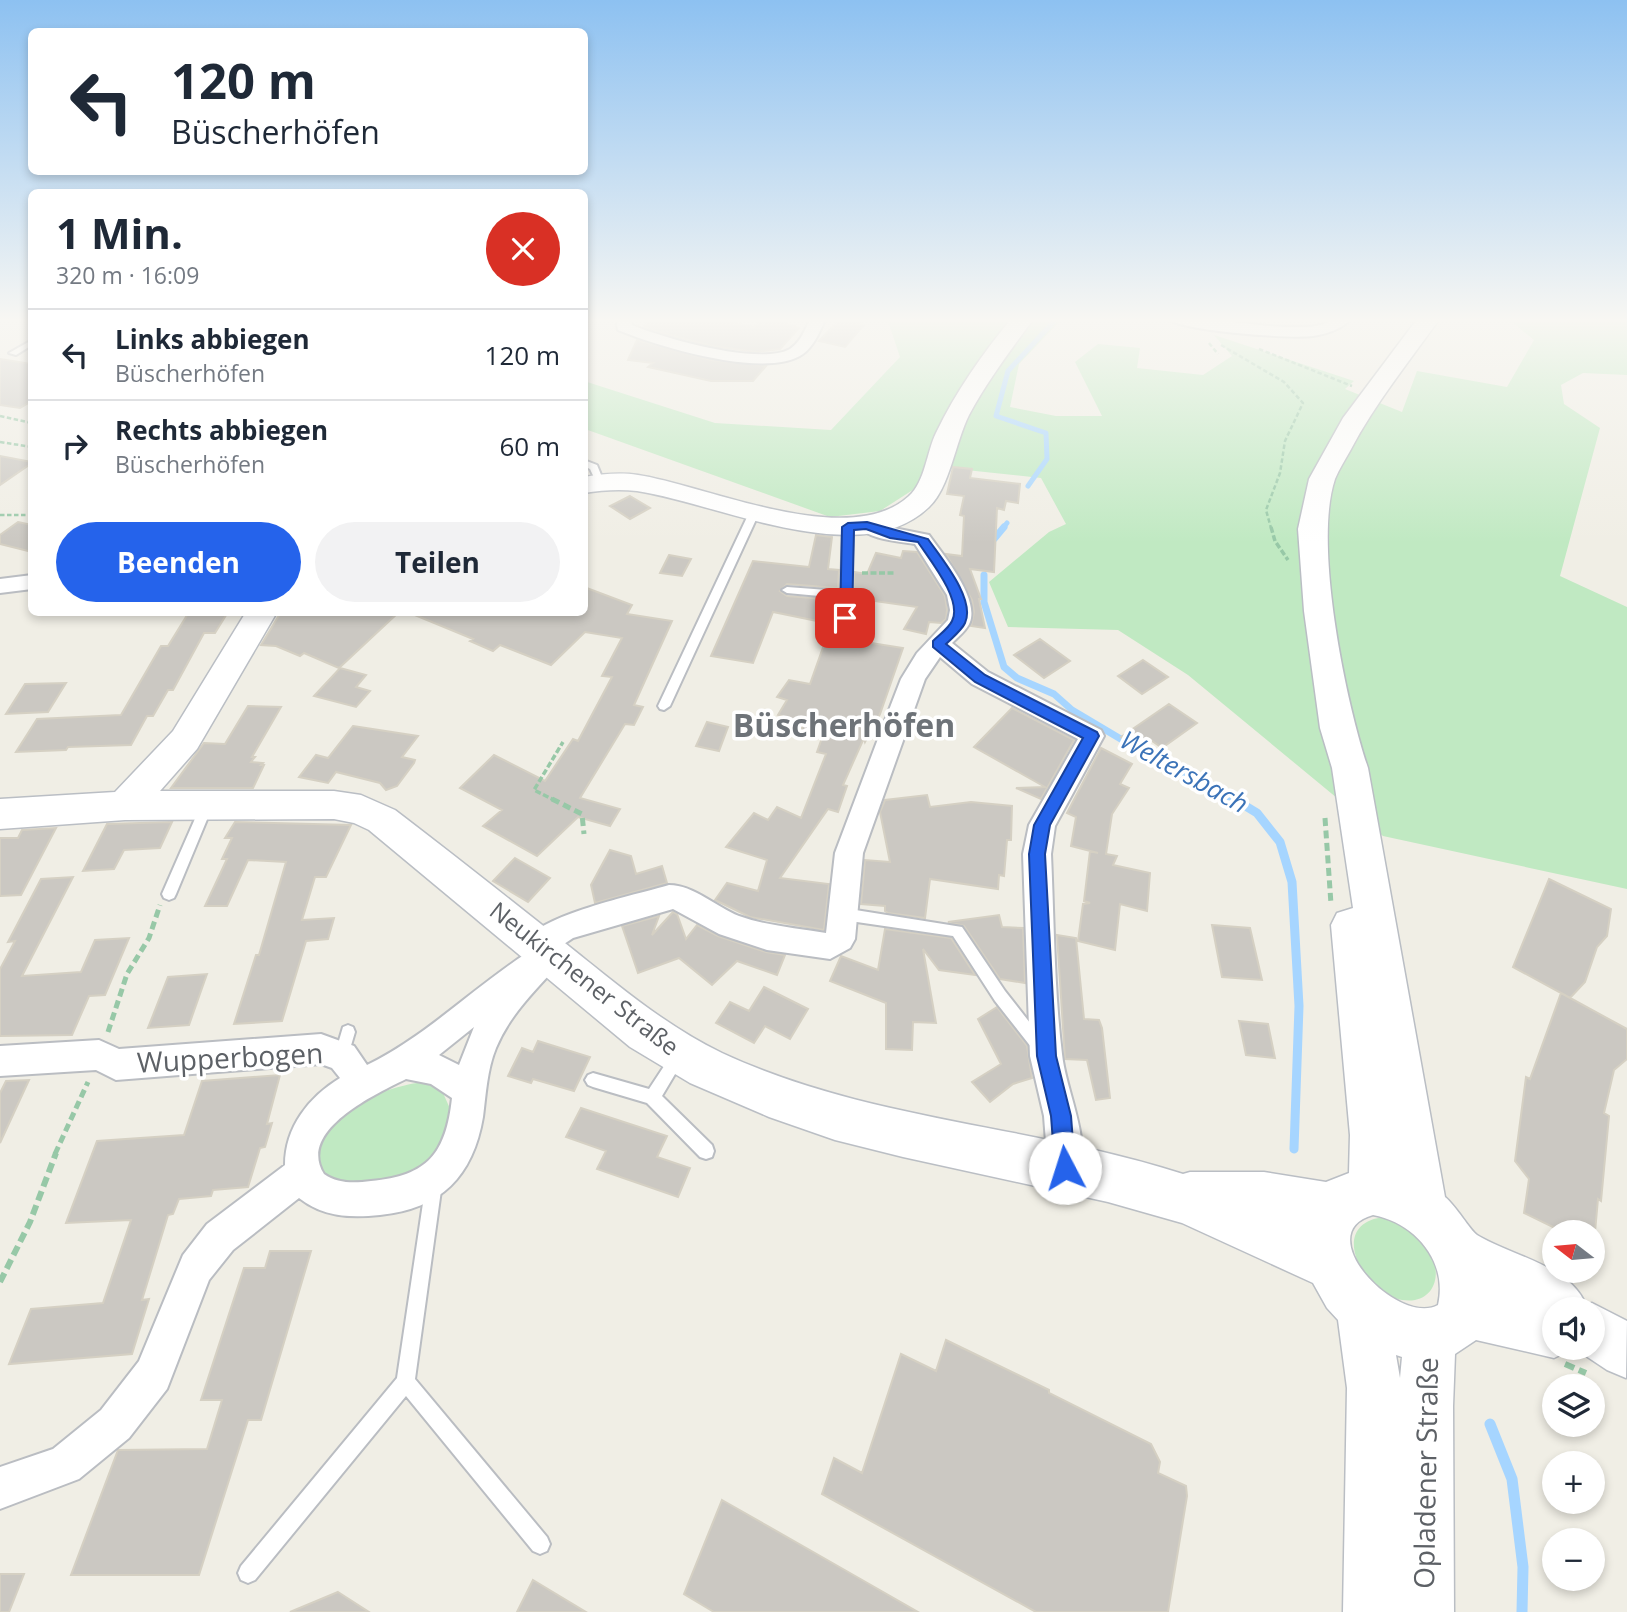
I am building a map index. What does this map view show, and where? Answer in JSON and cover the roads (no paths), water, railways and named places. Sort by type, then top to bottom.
[{"type":"main road","points":[[590,477],[640,484],[798,522],[858,526],[888,521],[919,502],[929,489],[946,436],[969,393]]},
{"type":"main road","points":[[1373,393],[1355,418],[1322,479],[1312,529],[1319,611],[1337,729],[1350,768],[1423,1210]]},
{"type":"main road","points":[[125,806],[185,740],[260,616]]},
{"type":"main road","points":[[1337,729],[1335,768],[1373,1135],[1353,1199],[1326,1224],[1325,1243],[1330,1265],[1349,1297],[1363,1311],[1385,1326],[1408,1334],[1446,1323],[1542,1331]]},
{"type":"main road","name":"Neukirchener Straße","points":[[0,814],[125,806],[207,805],[334,805],[361,810],[382,821],[645,1033],[680,1056],[734,1081],[858,1123],[952,1146],[1065,1168],[1178,1196],[1330,1265]]},
{"type":"main road","name":"Neukirchener Straße","points":[[1178,1196],[1353,1199]]},
{"type":"main road","points":[[1353,1199],[1406,1200],[1423,1210],[1443,1229],[1458,1252],[1465,1273],[1467,1293],[1446,1323]]},
{"type":"main road","points":[[1458,1252],[1528,1286],[1544,1297]]},
{"type":"main road","name":"Opladener Straße","points":[[1363,1311],[1374,1388],[1374,1612]]},
{"type":"main road","name":"Opladener Straße","points":[[1423,1612],[1425,1406],[1446,1323]]},
{"type":"street","points":[[544,949],[500,1006],[480,1047],[469,1090],[467,1121],[457,1153],[435,1180],[417,1192],[394,1198],[338,1199],[314,1189],[303,1173],[302,1149],[311,1125],[327,1107],[404,1063],[505,984],[565,928],[668,897],[676,897],[729,925],[766,937],[830,946],[840,939],[849,853],[913,679],[925,659],[959,622],[961,610],[958,595],[922,539],[858,526]]},
{"type":"street","points":[[0,586],[28,582]]},
{"type":"street","points":[[938,644],[980,678],[1092,736],[1042,825],[1037,854],[1046,1056],[1061,1116],[1065,1168]]},
{"type":"street","name":"Wupperbogen","points":[[0,1061],[99,1055],[116,1065],[321,1049],[345,1043],[349,1061],[360,1086]]},
{"type":"street","points":[[404,1063],[439,1070],[469,1090]]},
{"type":"street","points":[[0,1488],[65,1465],[115,1424],[153,1375],[196,1268],[220,1237],[303,1173]]},
{"type":"lane","points":[[664,706],[754,513]]},
{"type":"lane","points":[[845,618],[847,573],[858,526]]},
{"type":"lane","points":[[787,590],[846,595]]},
{"type":"lane","points":[[169,894],[207,805]]},
{"type":"lane","points":[[843,914],[957,931],[1000,996],[1046,1056]]},
{"type":"lane","points":[[652,1097],[680,1056]]},
{"type":"lane","points":[[593,1080],[652,1097],[706,1151]]},
{"type":"lane","points":[[248,1573],[407,1382],[435,1180]]},
{"type":"lane","points":[[407,1382],[540,1544]]},
{"type":"waterway","name":"Weltersbach","points":[[1002,393],[996,416],[1046,433],[1047,459],[1028,486]]},
{"type":"waterway","name":"Weltersbach","points":[[1003,528],[1007,523]]},
{"type":"waterway","name":"Weltersbach","points":[[994,539],[1004,527]]},
{"type":"waterway","name":"Weltersbach","points":[[984,575],[984,602],[1004,667],[1017,678],[1054,694],[1072,710],[1198,785],[1236,800]]},
{"type":"waterway","name":"Weltersbach","points":[[1236,800],[1257,813],[1280,842],[1292,882],[1299,1006],[1294,1149]]},
{"type":"waterway","name":"Weltersbach","points":[[1490,1424],[1512,1479],[1523,1567],[1522,1612]]},
{"type":"district","name":"Büscherhöfen","points":[[844,726]]}]
